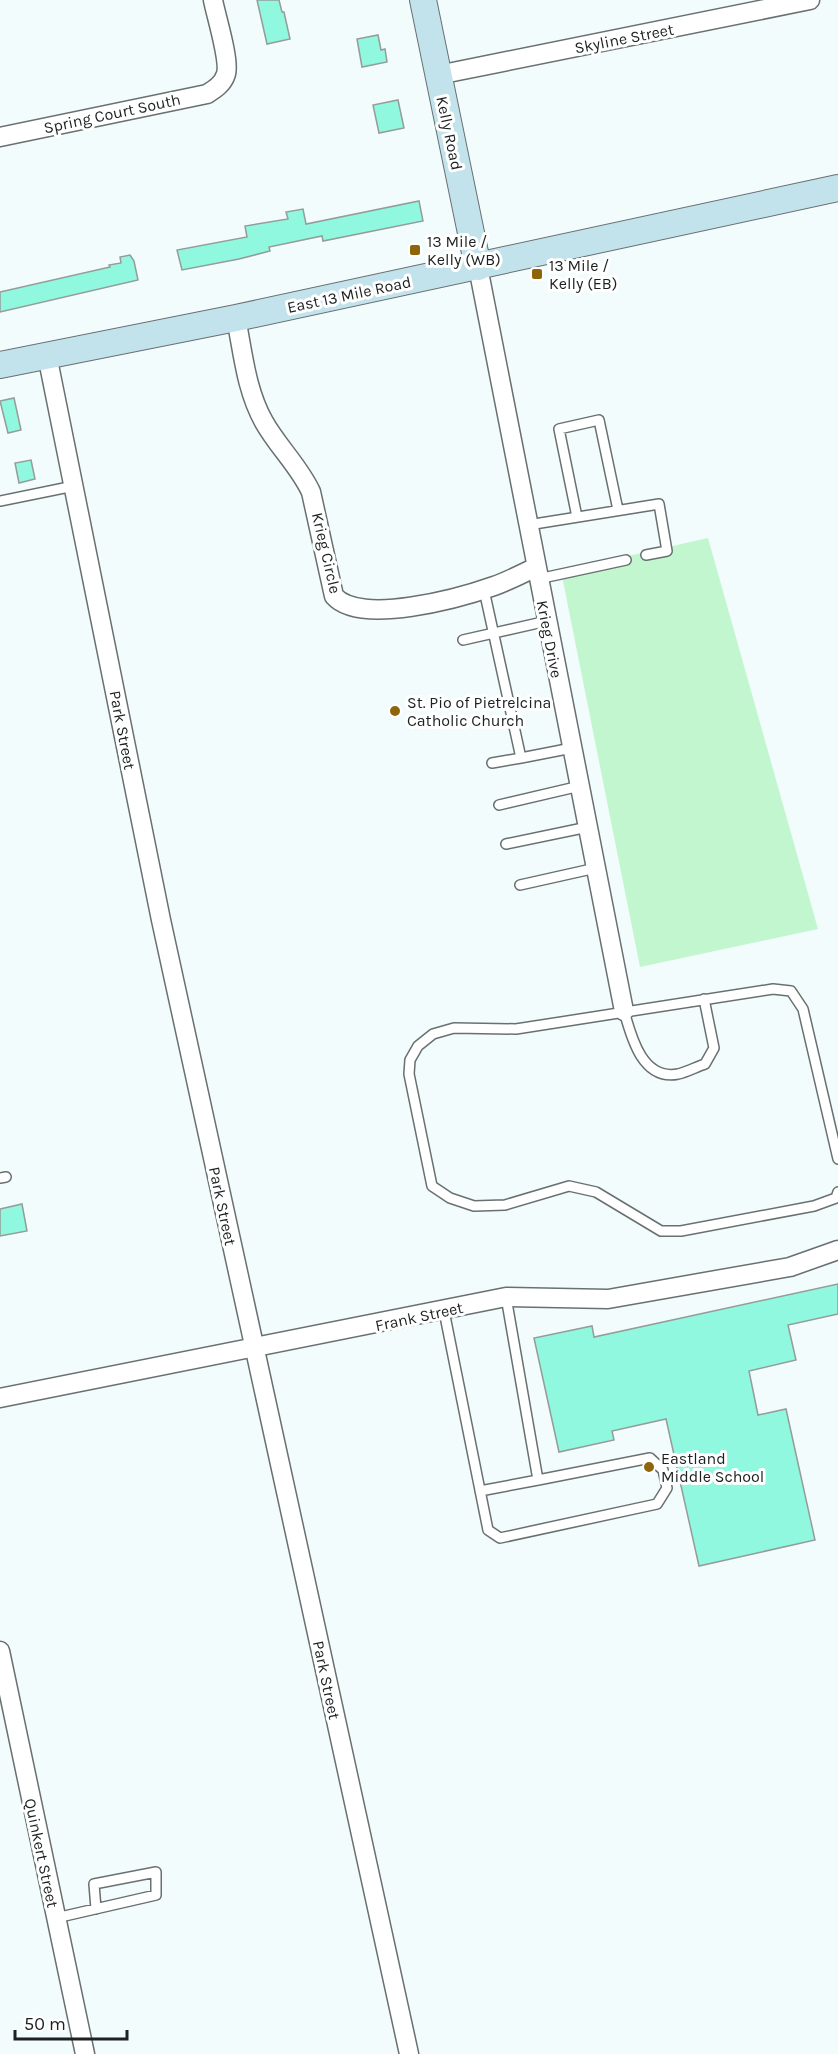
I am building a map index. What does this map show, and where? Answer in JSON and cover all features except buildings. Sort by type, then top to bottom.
[{"type":"main road","name":"Kelly Road","points":[[423,0],[478,267]]},
{"type":"main road","name":"East 13 Mile Road","points":[[0,365],[478,267],[838,188]]},
{"type":"street","name":"Spring Court South","points":[[0,137],[207,94],[222,83],[227,68],[213,0]]},
{"type":"street","name":"Skyline Street","points":[[438,75],[810,0]]},
{"type":"street","name":"Krieg Drive","points":[[478,267],[624,1011]]},
{"type":"street","name":"Krieg Circle","points":[[236,318],[252,397],[264,422],[305,479],[311,492],[334,596],[340,603],[363,609],[408,608],[484,590],[515,578],[537,573]]},
{"type":"street","name":"Park Street","points":[[47,355],[163,932],[409,2054]]},
{"type":"street","name":"Frank Street","points":[[0,1398],[506,1297],[608,1299],[790,1267],[838,1250]]},
{"type":"street","name":"Quinkert Street","points":[[0,1651],[85,2054]]},
{"type":"lane","points":[[577,517],[559,429],[599,420],[618,510]]},
{"type":"lane","points":[[0,501],[74,486]]},
{"type":"lane","points":[[528,525],[659,504],[667,551],[646,555]]},
{"type":"lane","points":[[537,573],[626,560]]},
{"type":"lane","points":[[484,590],[521,758]]},
{"type":"lane","points":[[463,640],[546,621]]},
{"type":"lane","points":[[492,763],[572,748]]},
{"type":"lane","points":[[499,805],[580,786]]},
{"type":"lane","points":[[506,844],[588,827]]},
{"type":"lane","points":[[520,885],[596,868]]},
{"type":"lane","points":[[838,1159],[803,1009],[791,991],[773,989],[516,1029],[454,1028],[432,1034],[418,1046],[410,1060],[409,1074],[432,1186],[450,1198],[474,1206],[505,1205],[569,1186],[596,1192],[661,1231],[681,1231],[814,1206],[836,1198],[838,1192]]},
{"type":"lane","points":[[624,1011],[632,1038],[644,1061],[658,1073],[676,1074],[705,1064],[714,1048],[704,999]]},
{"type":"lane","points":[[506,1297],[538,1480]]},
{"type":"lane","points":[[444,1311],[480,1491],[488,1530],[500,1538],[657,1504],[667,1488],[663,1470],[650,1458],[480,1491]]},
{"type":"lane","points":[[56,1918],[96,1909],[156,1895],[156,1872],[94,1884],[96,1909]]},
{"type":"green space","points":[[708,538],[818,929],[640,967],[561,571]]},
{"type":"place","name":"13 Mile / Kelly (WB)","points":[[415,250]]},
{"type":"place","name":"13 Mile / Kelly (EB)","points":[[537,274]]},
{"type":"place","name":"St. Pio of Pietrelcina Catholic Church","points":[[395,711]]},
{"type":"place","name":"Eastland Middle School","points":[[649,1467]]}]
